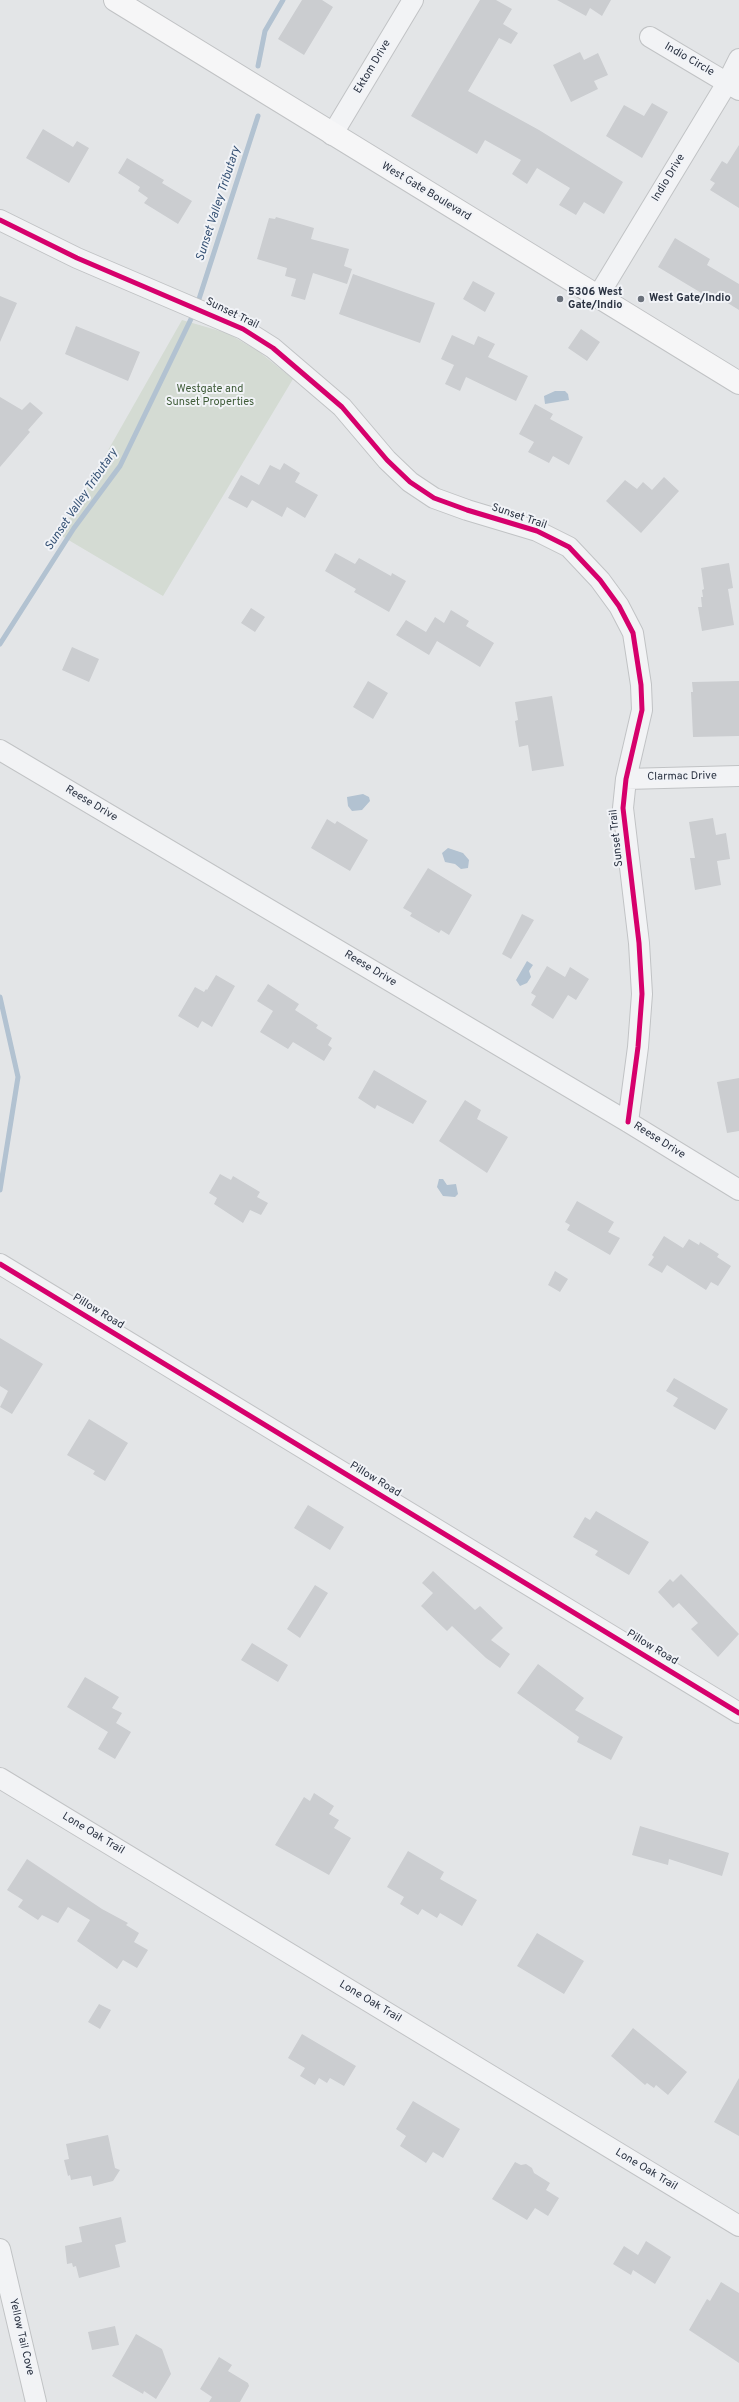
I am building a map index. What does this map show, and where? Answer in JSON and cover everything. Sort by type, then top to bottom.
[{"type":"main road","name":"West Gate Boulevard","points":[[126,3],[332,134],[739,383]]},
{"type":"street","name":"Ektom Drive","points":[[332,134],[413,0]]},
{"type":"street","name":"Indio Circle","points":[[650,37],[733,86]]},
{"type":"street","name":"Indio Drive","points":[[598,296],[733,86],[739,59]]},
{"type":"street","name":"Sunset Trail","points":[[0,220],[77,258],[243,329],[273,348],[342,407],[387,460],[410,482],[434,498],[537,531],[568,547],[600,580],[619,606],[633,633],[640,672],[642,710],[626,779],[623,808],[639,943],[642,994],[638,1047],[628,1122]]},
{"type":"street","name":"Reese Drive","points":[[0,750],[628,1122],[739,1190]]},
{"type":"street","name":"Clarmac Drive","points":[[626,779],[739,776]]},
{"type":"street","name":"Pillow Road","points":[[0,1264],[739,1713]]},
{"type":"street","name":"Lone Oak Trail","points":[[0,1778],[739,2226]]},
{"type":"street","name":"Yellow Tail Cove","points":[[0,2249],[36,2402]]},
{"type":"green space","name":"Westgate and Sunset Properties","points":[[182,320],[227,333],[258,351],[293,379],[163,596],[60,535]]},
{"type":"water","points":[[555,391],[565,391],[568,394],[569,400],[545,404],[544,396]]},
{"type":"water","points":[[363,794],[369,797],[370,801],[362,810],[352,811],[348,806],[347,797]]},
{"type":"water","points":[[448,848],[463,853],[469,860],[468,868],[461,869],[455,864],[445,862],[442,853]]},
{"type":"water","points":[[527,961],[533,965],[529,971],[531,977],[527,983],[520,986],[516,980]]},
{"type":"water","points":[[439,1179],[443,1179],[447,1185],[456,1184],[458,1194],[455,1197],[443,1196],[437,1187]]},
{"type":"building","points":[[302,0],[322,0],[333,7],[304,55],[278,39]]},
{"type":"building","points":[[480,0],[496,0],[512,9],[503,24],[518,33],[511,44],[499,38],[468,91],[539,130],[623,182],[604,214],[584,202],[576,215],[559,205],[570,188],[537,168],[527,184],[512,174],[521,160],[485,140],[477,154],[411,116]]},
{"type":"building","points":[[557,0],[611,0],[602,16],[590,8],[586,16]]},
{"type":"building","points":[[580,52],[584,60],[598,53],[608,75],[594,81],[598,89],[571,102],[553,65]]},
{"type":"building","points":[[652,103],[668,112],[642,158],[606,136],[624,105],[644,116]]},
{"type":"building","points":[[43,129],[73,147],[77,141],[89,148],[69,183],[26,158]]},
{"type":"building","points":[[739,145],[739,208],[710,190],[715,183],[710,180],[722,161],[727,164]]},
{"type":"building","points":[[127,158],[164,180],[162,183],[192,201],[178,224],[144,203],[148,198],[138,191],[140,187],[118,173]]},
{"type":"building","points":[[276,217],[314,228],[311,239],[349,249],[344,266],[352,269],[347,284],[313,273],[305,300],[291,296],[296,279],[285,276],[287,268],[257,259],[269,218],[275,219]]},
{"type":"building","points":[[675,238],[710,259],[707,265],[739,284],[739,310],[710,292],[708,297],[658,267]]},
{"type":"building","points":[[353,274],[435,303],[420,343],[339,314]]},
{"type":"building","points":[[473,281],[495,293],[485,312],[463,299]]},
{"type":"building","points":[[0,296],[17,303],[0,342]]},
{"type":"building","points":[[76,326],[140,352],[128,381],[65,354]]},
{"type":"building","points":[[581,329],[600,342],[587,361],[568,348]]},
{"type":"building","points":[[452,335],[474,345],[478,336],[495,344],[488,357],[528,376],[516,401],[466,377],[460,391],[445,384],[454,365],[441,359]]},
{"type":"building","points":[[0,397],[22,410],[30,402],[43,413],[28,430],[30,432],[0,467]]},
{"type":"building","points":[[535,404],[553,414],[550,419],[583,437],[569,465],[553,456],[549,463],[528,452],[534,442],[519,434]]},
{"type":"building","points":[[284,463],[300,473],[295,482],[318,495],[305,518],[287,507],[282,517],[252,500],[247,508],[228,498],[241,475],[259,485],[270,465],[280,470]]},
{"type":"building","points":[[664,477],[679,491],[641,533],[606,501],[625,480],[637,489],[643,482],[652,490]]},
{"type":"building","points":[[335,553],[355,564],[359,558],[391,576],[392,573],[406,581],[389,612],[354,592],[356,589],[325,571]]},
{"type":"building","points":[[729,563],[733,588],[728,589],[734,625],[702,631],[698,607],[702,607],[701,597],[703,597],[702,590],[704,589],[701,568]]},
{"type":"building","points":[[251,608],[265,617],[255,632],[241,623]]},
{"type":"building","points":[[451,610],[469,621],[466,626],[494,643],[480,667],[437,641],[429,655],[396,635],[406,620],[426,632],[435,617],[444,623]]},
{"type":"building","points":[[72,647],[99,659],[89,682],[62,670]]},
{"type":"building","points":[[368,681],[388,693],[373,719],[353,707]]},
{"type":"building","points":[[739,681],[739,736],[693,737],[692,682]]},
{"type":"building","points":[[552,696],[564,766],[532,771],[528,745],[519,747],[515,721],[518,720],[515,702]]},
{"type":"building","points":[[713,818],[716,835],[726,833],[730,859],[717,861],[721,885],[695,890],[690,858],[695,858],[689,822]]},
{"type":"building","points":[[327,819],[335,824],[337,821],[368,840],[350,871],[311,848]]},
{"type":"building","points":[[428,868],[472,895],[449,935],[441,930],[439,933],[410,916],[412,913],[403,908]]},
{"type":"building","points":[[522,914],[534,920],[511,959],[502,954]]},
{"type":"building","points":[[547,966],[565,977],[570,967],[589,979],[576,1000],[568,995],[553,1019],[531,1005],[536,996],[531,993]]},
{"type":"building","points":[[216,975],[235,986],[212,1027],[202,1021],[198,1028],[178,1016],[195,987],[204,992],[206,989],[207,990]]},
{"type":"building","points":[[268,984],[299,1004],[295,1010],[318,1025],[316,1028],[332,1038],[328,1045],[332,1048],[324,1061],[293,1042],[288,1049],[260,1032],[273,1011],[257,1001]]},
{"type":"building","points":[[374,1070],[427,1101],[413,1124],[377,1105],[375,1109],[358,1098]]},
{"type":"building","points":[[739,1078],[739,1131],[727,1133],[717,1082]]},
{"type":"building","points":[[465,1100],[481,1110],[477,1119],[508,1137],[487,1173],[439,1141]]},
{"type":"building","points":[[220,1174],[231,1180],[233,1176],[260,1192],[257,1197],[268,1203],[261,1215],[250,1210],[243,1223],[214,1204],[217,1198],[209,1193]]},
{"type":"building","points":[[577,1201],[614,1222],[608,1232],[620,1238],[610,1255],[567,1230],[570,1225],[565,1222]]},
{"type":"building","points":[[664,1236],[683,1248],[689,1239],[699,1245],[700,1242],[719,1254],[717,1257],[731,1266],[718,1286],[711,1282],[706,1290],[667,1265],[662,1273],[648,1265],[654,1257],[652,1255]]},
{"type":"building","points":[[555,1271],[568,1279],[560,1292],[548,1285]]},
{"type":"building","points":[[0,1338],[43,1364],[12,1414],[0,1407],[8,1391],[0,1386]]},
{"type":"building","points":[[674,1378],[728,1409],[715,1430],[673,1406],[678,1398],[666,1391]]},
{"type":"building","points":[[89,1419],[128,1443],[105,1481],[93,1474],[95,1471],[67,1455]]},
{"type":"building","points":[[308,1505],[344,1527],[330,1550],[294,1528]]},
{"type":"building","points":[[596,1511],[649,1542],[629,1575],[595,1555],[598,1551],[573,1537],[585,1517],[590,1520]]},
{"type":"building","points":[[433,1571],[475,1610],[480,1606],[503,1628],[491,1640],[510,1654],[500,1668],[486,1658],[452,1626],[447,1631],[421,1606],[433,1593],[422,1583]]},
{"type":"building","points":[[681,1574],[739,1634],[718,1657],[691,1629],[698,1623],[679,1603],[673,1608],[658,1592],[670,1579],[673,1582]]},
{"type":"building","points":[[315,1585],[328,1593],[300,1638],[287,1629]]},
{"type":"building","points":[[252,1643],[288,1665],[278,1682],[241,1660]]},
{"type":"building","points":[[538,1664],[584,1698],[575,1710],[623,1737],[611,1760],[577,1742],[579,1737],[517,1693]]},
{"type":"building","points":[[85,1677],[119,1697],[112,1708],[122,1713],[116,1723],[131,1732],[115,1759],[98,1749],[108,1732],[67,1707]]},
{"type":"building","points":[[314,1793],[334,1806],[329,1814],[339,1820],[334,1828],[351,1838],[329,1875],[275,1845],[304,1797],[310,1801]]},
{"type":"building","points":[[640,1826],[729,1853],[722,1876],[669,1859],[668,1865],[632,1855]]},
{"type":"building","points":[[408,1851],[444,1872],[440,1879],[477,1900],[462,1926],[440,1913],[437,1918],[422,1909],[418,1915],[400,1904],[404,1897],[387,1887]]},
{"type":"building","points":[[27,1859],[102,1909],[128,1923],[126,1925],[139,1933],[134,1942],[148,1950],[137,1968],[123,1960],[117,1969],[77,1941],[90,1920],[68,1907],[58,1923],[42,1915],[38,1920],[18,1907],[23,1900],[7,1890]]},
{"type":"building","points":[[537,1933],[584,1961],[564,1994],[517,1966]]},
{"type":"building","points":[[99,2004],[111,2010],[100,2029],[88,2022]]},
{"type":"building","points":[[633,2028],[687,2072],[668,2095],[656,2085],[654,2088],[647,2083],[645,2085],[611,2056]]},
{"type":"building","points":[[302,2034],[356,2066],[344,2086],[330,2078],[327,2083],[319,2078],[315,2085],[300,2076],[305,2068],[288,2058]]},
{"type":"building","points":[[739,2078],[739,2136],[714,2122]]},
{"type":"building","points":[[413,2101],[460,2129],[443,2158],[433,2152],[426,2163],[400,2146],[406,2136],[396,2129]]},
{"type":"building","points":[[108,2135],[115,2168],[120,2170],[113,2181],[93,2186],[91,2176],[71,2180],[70,2175],[68,2176],[64,2160],[69,2159],[66,2144]]},
{"type":"building","points":[[515,2162],[521,2165],[526,2164],[532,2168],[534,2173],[550,2183],[546,2190],[559,2198],[548,2216],[535,2208],[527,2220],[492,2199]]},
{"type":"building","points":[[121,2217],[126,2242],[115,2245],[120,2267],[79,2278],[76,2266],[73,2267],[72,2263],[67,2264],[65,2246],[82,2242],[79,2227]]},
{"type":"building","points":[[646,2241],[671,2257],[655,2284],[633,2270],[631,2275],[613,2264],[624,2246],[638,2255]]},
{"type":"building","points":[[721,2282],[739,2293],[739,2363],[689,2330],[707,2299],[710,2301]]},
{"type":"building","points":[[115,2326],[119,2345],[92,2350],[88,2332]]},
{"type":"building","points":[[136,2334],[162,2349],[171,2374],[156,2399],[144,2391],[143,2394],[112,2376]]},
{"type":"building","points":[[219,2357],[232,2365],[228,2371],[248,2383],[249,2386],[240,2402],[209,2402],[212,2397],[200,2389]]},
{"type":"waterway","name":"Sunset Valley Tributary","points":[[258,66],[265,31],[283,0]]},
{"type":"waterway","name":"Sunset Valley Tributary","points":[[199,299],[258,116]]},
{"type":"waterway","name":"Sunset Valley Tributary","points":[[0,644],[74,528],[120,466],[191,319]]},
{"type":"waterway","name":"Sunset Valley Tributary","points":[[0,997],[18,1077],[0,1190]]},
{"type":"cycle path","points":[[0,220],[77,258],[243,329],[273,348],[342,407],[387,460],[410,482],[434,498],[467,510],[537,531],[569,547],[600,580],[619,606],[633,633],[641,685],[642,710],[626,779],[623,808],[639,943],[642,994],[638,1047],[628,1122]]},
{"type":"cycle path","points":[[0,1264],[739,1713]]},
{"type":"place","name":"5306 West Gate/Indio","points":[[560,299]]},
{"type":"place","name":"West Gate/Indio","points":[[641,299]]}]
